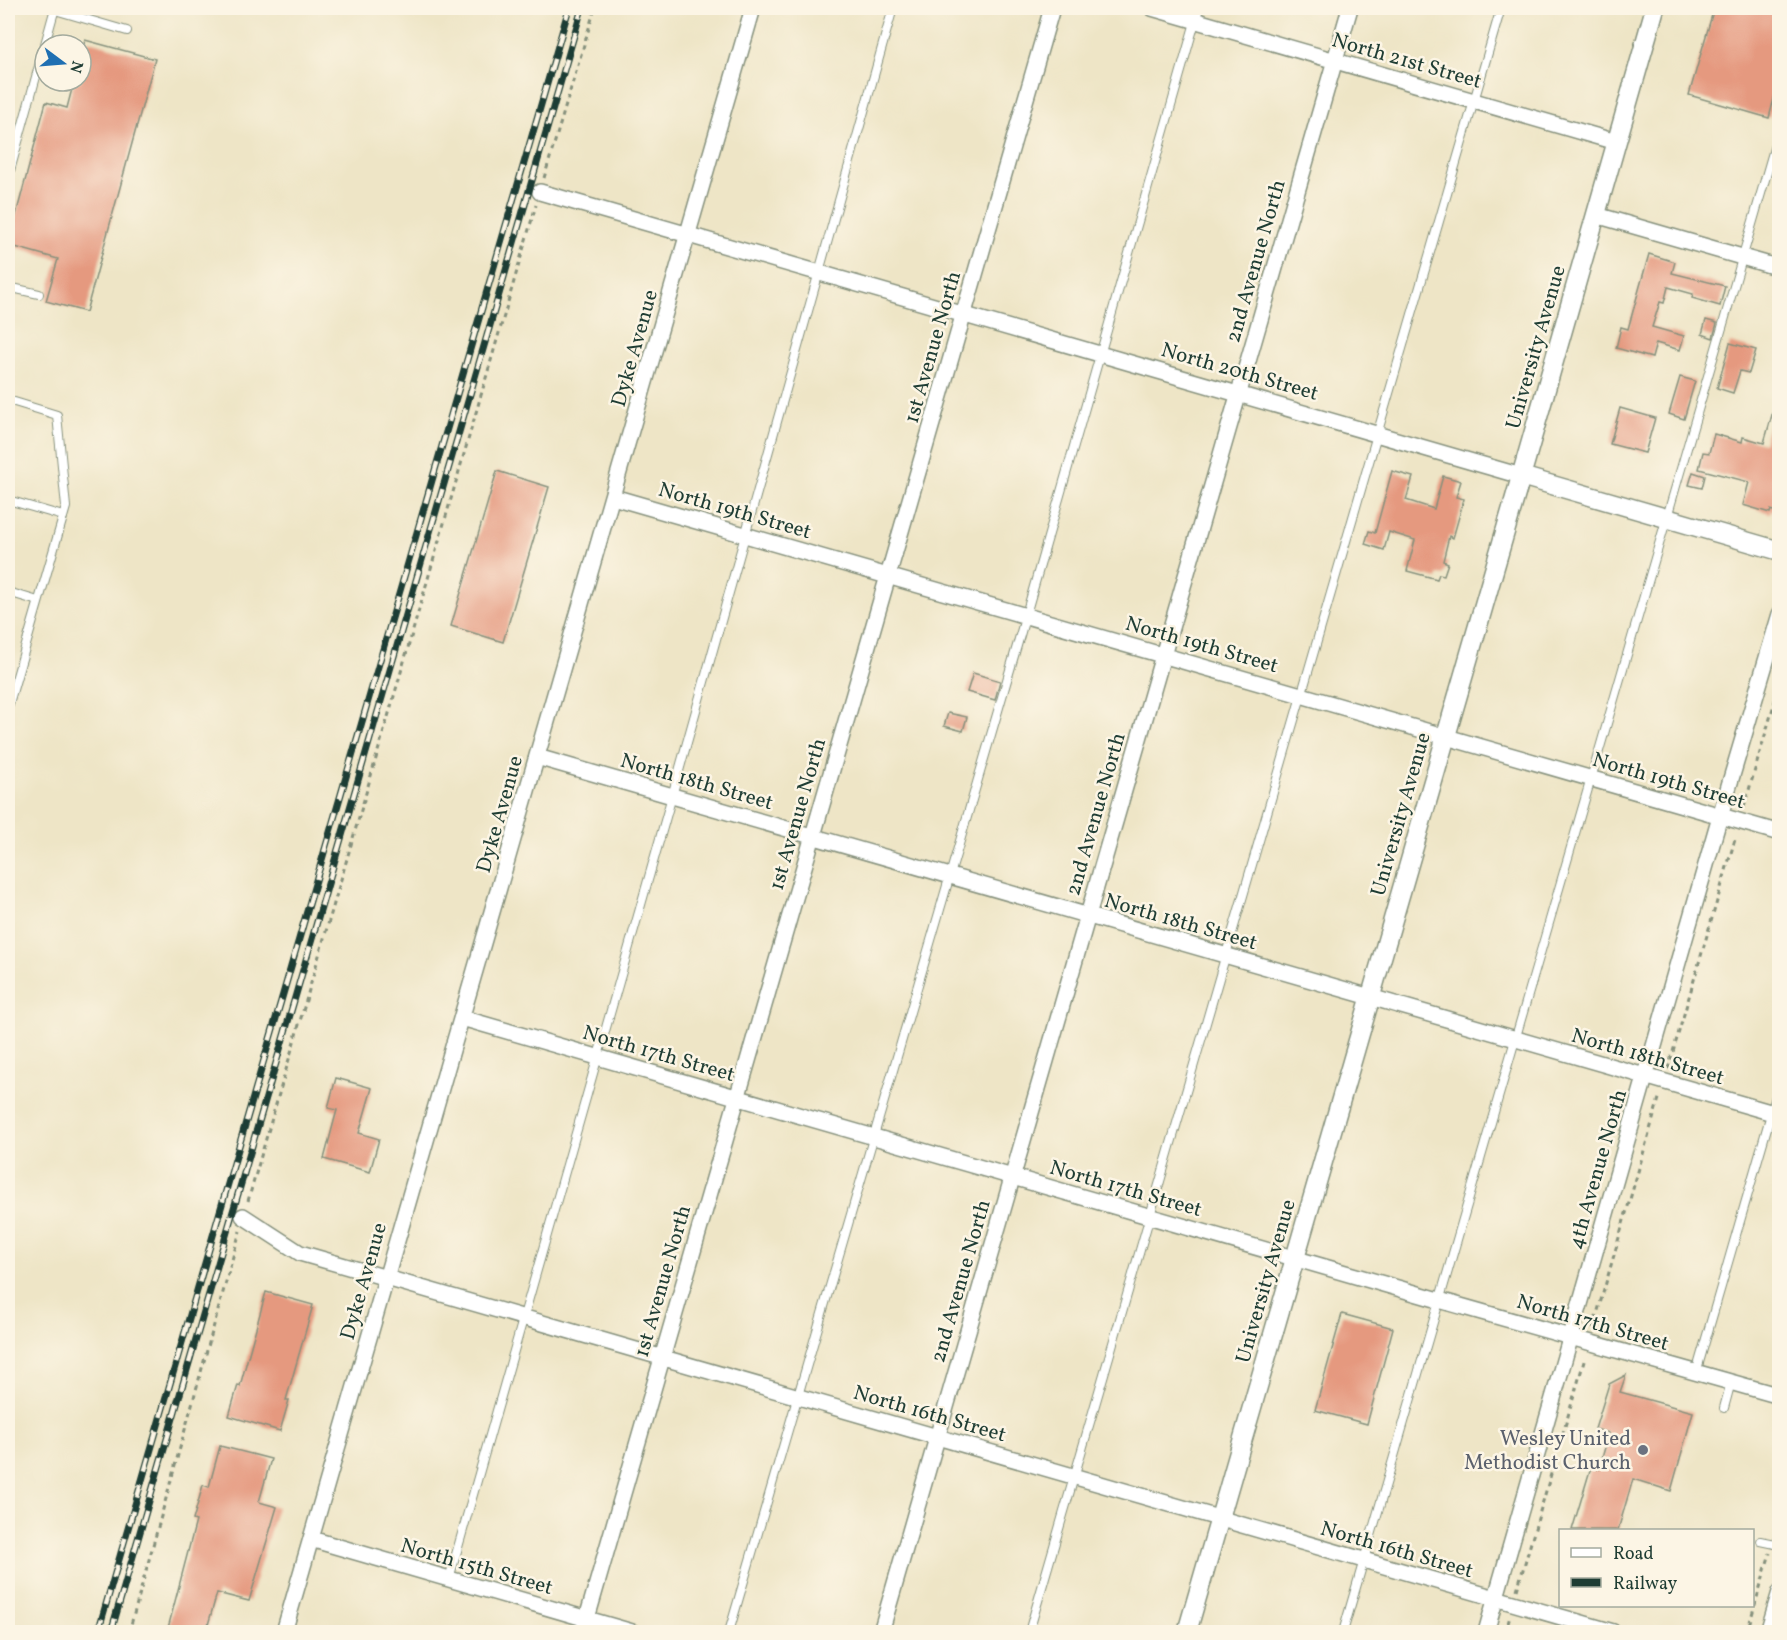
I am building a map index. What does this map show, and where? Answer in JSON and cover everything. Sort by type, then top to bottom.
[{"type":"street","name":"Dyke Avenue","points":[[284,1632],[753,8]]},
{"type":"street","name":"1st Avenue North","points":[[585,1626],[1052,8]]},
{"type":"street","name":"North 21st Street","points":[[1152,8],[1198,14],[1334,61],[1616,142]]},
{"type":"street","name":"2nd Avenue North","points":[[881,1632],[1350,8]]},
{"type":"street","name":"University Avenue","points":[[1187,1632],[1655,8]]},
{"type":"street","name":"North 20th Street","points":[[540,192],[1779,550]]},
{"type":"street","points":[[1596,215],[1779,267]]},
{"type":"street","name":"North 19th Street","points":[[613,497],[1779,833]]},
{"type":"street","name":"4th Avenue North","points":[[1486,1632],[1779,614]]},
{"type":"street","name":"North 18th Street","points":[[537,757],[1775,1114]]},
{"type":"street","name":"North 17th Street","points":[[462,1018],[1570,1338],[1779,1396]]},
{"type":"street","name":"North 16th Street","points":[[243,1216],[300,1253],[1613,1632]]},
{"type":"street","name":"North 15th Street","points":[[311,1539],[449,1579],[585,1626],[632,1632]]},
{"type":"street","points":[[1768,1632],[1779,1592]]},
{"type":"lane","points":[[449,1579],[893,8]]},
{"type":"lane","points":[[1029,1632],[1501,8]]},
{"type":"lane","points":[[8,178],[55,9],[127,32]]},
{"type":"lane","points":[[729,1632],[1198,14]]},
{"type":"lane","points":[[1343,1632],[1779,128]]},
{"type":"lane","points":[[8,287],[39,294]]},
{"type":"lane","points":[[8,400],[57,415],[66,507],[8,708]]},
{"type":"lane","points":[[8,500],[63,516]]},
{"type":"lane","points":[[8,592],[38,601]]},
{"type":"lane","points":[[1696,1373],[1775,1114],[1779,1083]]},
{"type":"lane","points":[[1724,1408],[1731,1383]]},
{"type":"lane","points":[[1761,1540],[1776,1545]]},
{"type":"path","points":[[129,1632],[243,1216],[595,8]]},
{"type":"path","points":[[1505,1632],[1779,684]]},
{"type":"path","points":[[1747,1632],[1776,1545],[1779,1521]]},
{"type":"building","points":[[1714,8],[1768,8],[1779,11],[1779,79],[1769,118],[1689,95]]},
{"type":"building","points":[[93,42],[155,59],[86,312],[46,301],[58,259],[8,245],[46,102],[67,108],[71,93],[93,93]]},
{"type":"building","points":[[1649,254],[1675,262],[1672,273],[1725,286],[1720,306],[1692,298],[1693,294],[1668,287],[1664,303],[1660,302],[1652,327],[1684,336],[1680,350],[1656,343],[1652,358],[1616,348],[1621,327],[1628,329]]},
{"type":"building","points":[[1706,320],[1717,323],[1713,338],[1702,334]]},
{"type":"building","points":[[1730,343],[1756,350],[1749,373],[1740,371],[1733,393],[1717,388]]},
{"type":"building","points":[[1680,377],[1695,381],[1684,419],[1669,414]]},
{"type":"building","points":[[1776,401],[1779,402],[1779,500],[1776,512],[1771,510],[1770,513],[1743,505],[1749,482],[1699,469],[1703,452],[1709,453],[1714,434],[1742,442],[1743,437],[1764,443]]},
{"type":"building","points":[[1620,408],[1655,418],[1645,453],[1610,444]]},
{"type":"building","points":[[497,471],[549,487],[503,642],[451,626]]},
{"type":"building","points":[[1392,471],[1413,477],[1406,500],[1434,509],[1443,476],[1461,481],[1456,497],[1464,499],[1453,538],[1449,536],[1443,561],[1448,563],[1444,575],[1439,574],[1437,579],[1407,571],[1415,540],[1389,532],[1384,550],[1365,544],[1369,531],[1375,533]]},
{"type":"building","points":[[1693,472],[1705,476],[1702,488],[1689,485]]},
{"type":"building","points":[[973,673],[1000,681],[995,700],[967,692]]},
{"type":"building","points":[[948,713],[967,717],[963,731],[944,726]]},
{"type":"building","points":[[336,1078],[372,1088],[359,1133],[379,1139],[370,1172],[324,1159],[337,1110],[328,1108]]},
{"type":"building","points":[[266,1292],[313,1305],[286,1400],[289,1400],[280,1431],[229,1416],[238,1385],[240,1386]]},
{"type":"building","points":[[1342,1314],[1393,1328],[1367,1424],[1315,1410]]},
{"type":"building","name":"Wesley United Methodist Church","points":[[1626,1375],[1620,1392],[1693,1412],[1671,1491],[1633,1479],[1618,1529],[1572,1529],[1591,1467],[1599,1469],[1609,1433],[1595,1429],[1609,1384]]},
{"type":"building","points":[[220,1446],[271,1459],[259,1502],[277,1507],[249,1601],[217,1593],[206,1632],[167,1632],[196,1521],[193,1520],[203,1485],[209,1487]]},
{"type":"railway","points":[[98,1632],[569,8]]},
{"type":"railway","points":[[111,1632],[582,8]]},
{"type":"place","name":"Wesley United Methodist Church","points":[[1643,1450]]}]
